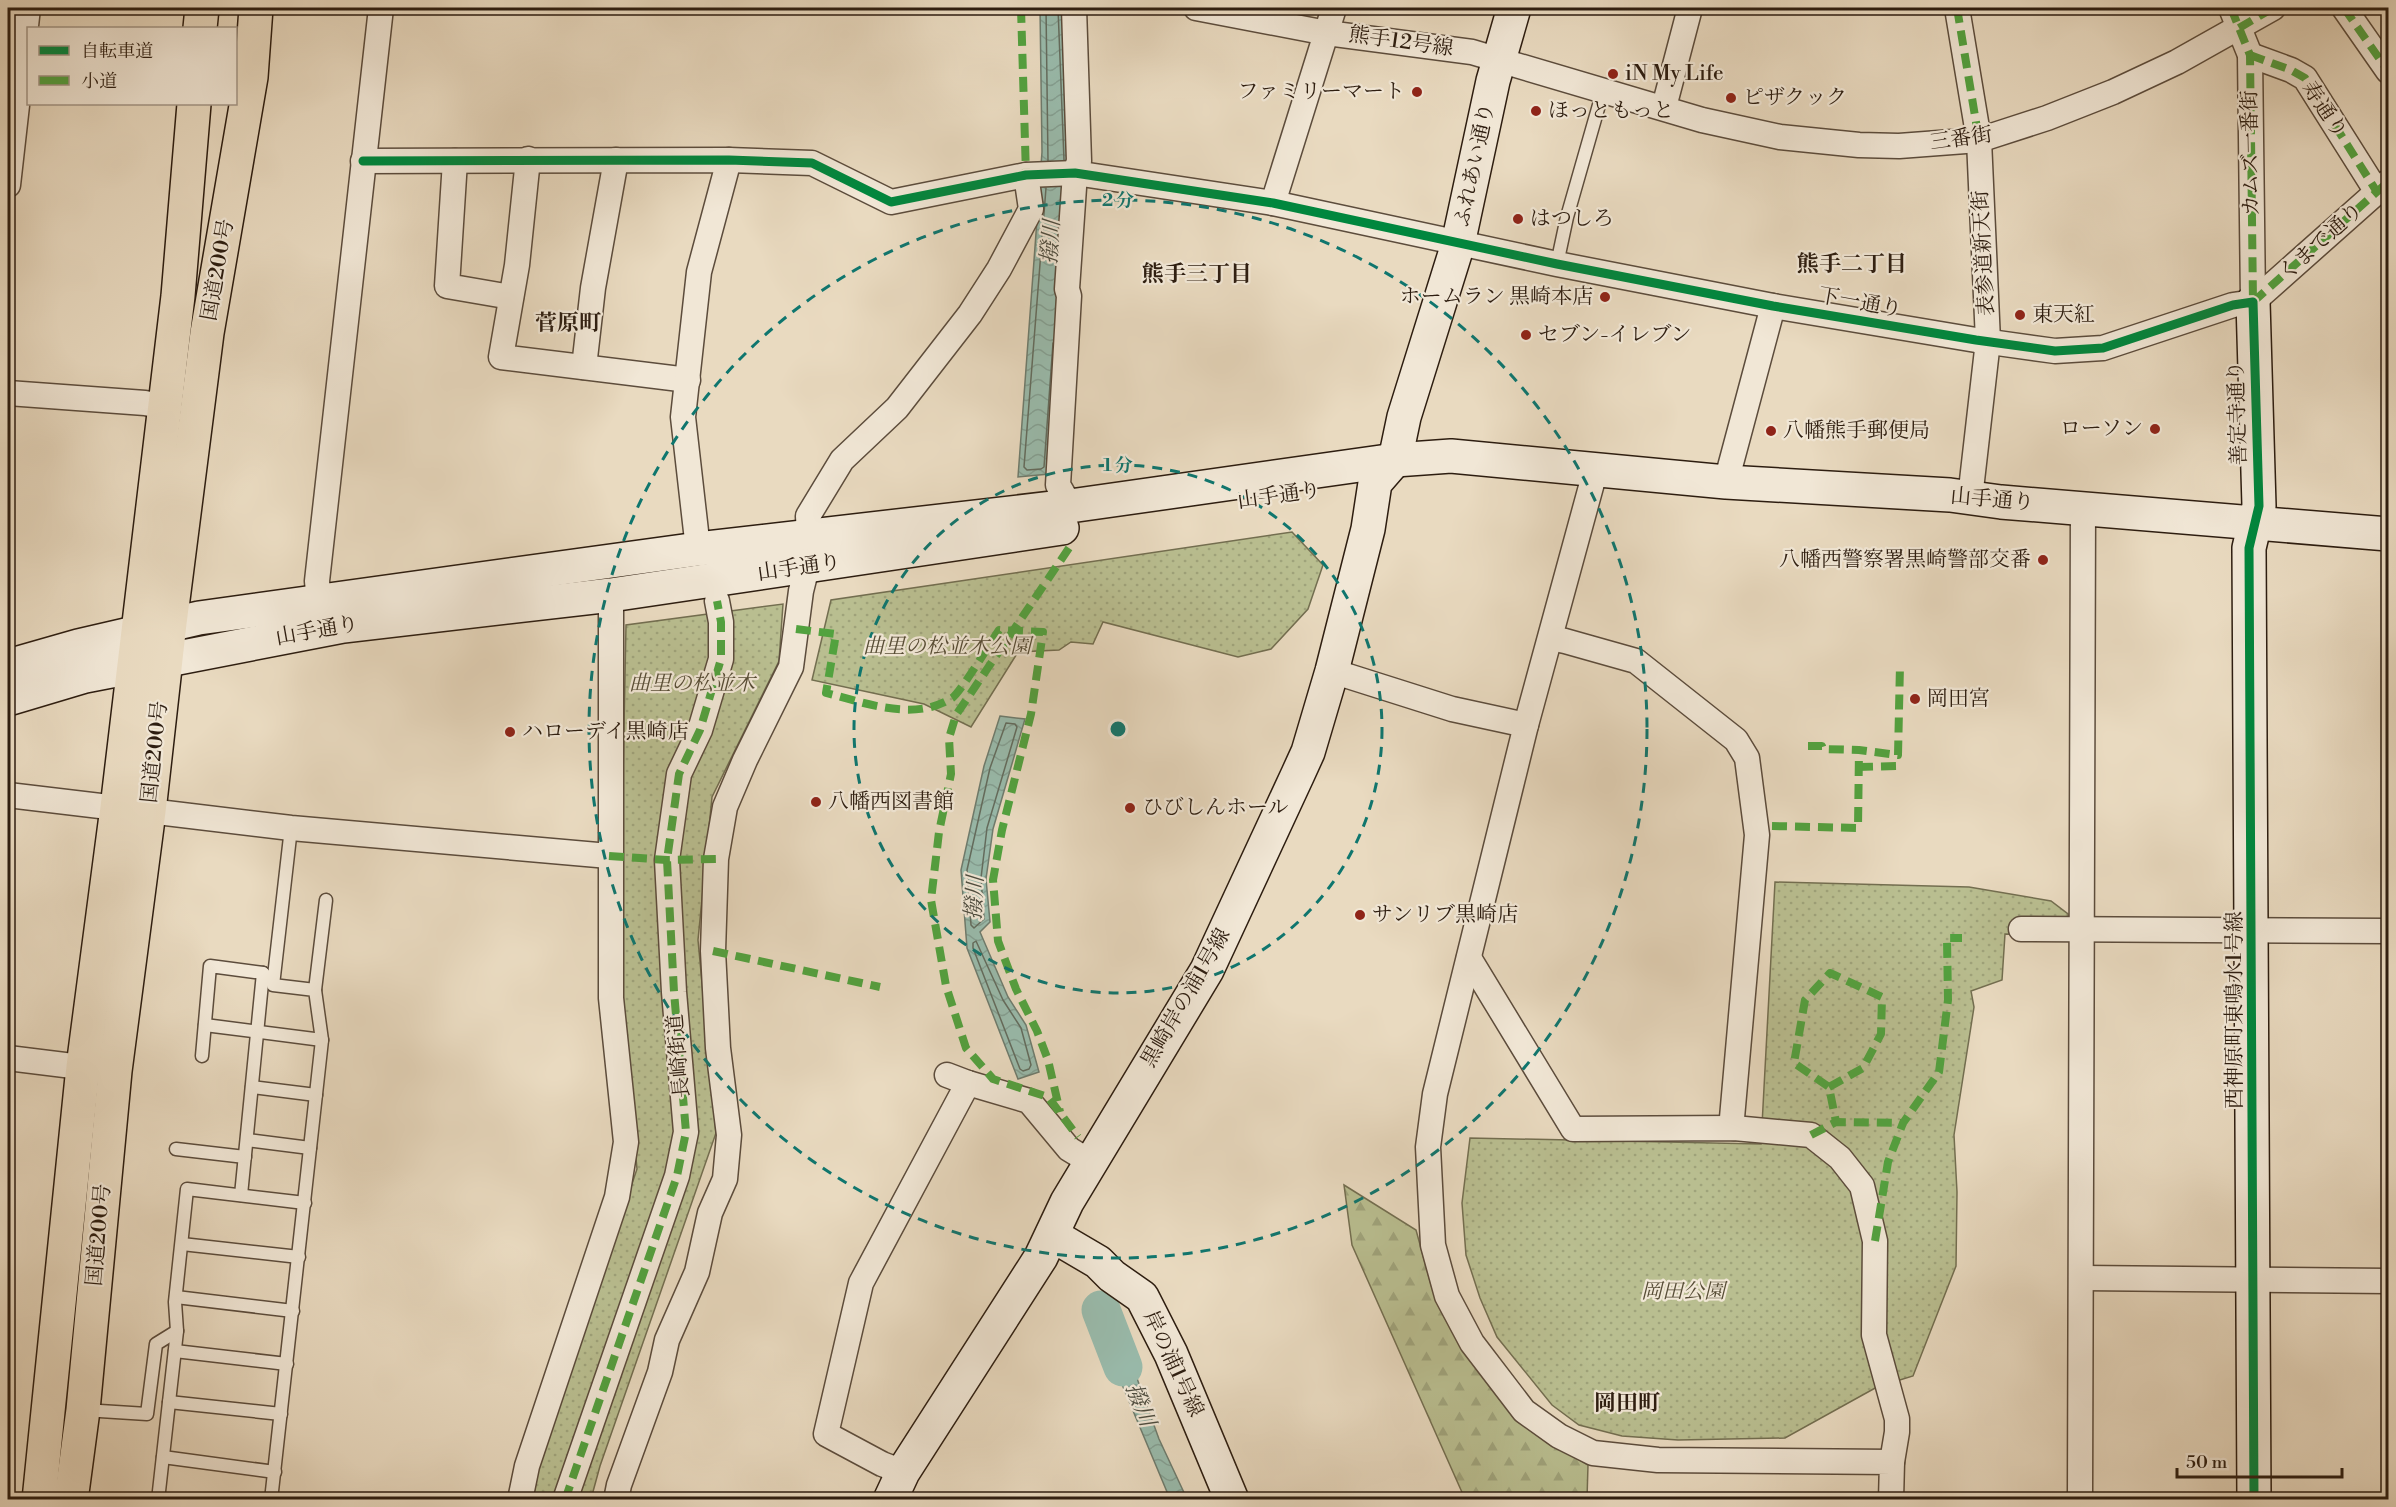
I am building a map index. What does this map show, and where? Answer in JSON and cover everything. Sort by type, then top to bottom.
[{"type":"highway","points":[[200,27],[202,8]]},
{"type":"highway","name":"国道200号","points":[[39,1500],[99,1069],[149,811],[207,333],[251,77],[256,8]]},
{"type":"highway","name":"国道200号","points":[[71,1500],[83,1410],[99,1069],[117,808],[178,296],[194,105]]},
{"type":"street","points":[[8,185],[28,8]]},
{"type":"street","points":[[319,602],[317,581],[381,8]]},
{"type":"street","points":[[1070,506],[1058,484],[1075,172],[1079,161],[1074,8]]},
{"type":"street","name":"熊手12号線","points":[[1196,8],[1327,33],[1472,52],[1498,59]]},
{"type":"street","points":[[1273,203],[1334,8]]},
{"type":"street","name":"ふれあい通り","points":[[1385,471],[1458,244],[1498,59],[1514,8]]},
{"type":"street","points":[[1664,107],[1689,8]]},
{"type":"street","name":"表参道新天街","points":[[1957,8],[1979,140],[1989,341],[1970,498]]},
{"type":"street","name":"三番街","points":[[1498,59],[1740,129],[1820,142],[1899,146],[1979,140],[2047,118],[2113,92],[2177,62],[2235,18],[2273,8]]},
{"type":"street","points":[[2344,8],[2388,71]]},
{"type":"street","name":"カムズ一番街","points":[[2235,18],[2250,55],[2253,302]]},
{"type":"street","name":"寿通り","points":[[2250,55],[2291,70],[2305,78],[2383,187]]},
{"type":"street","points":[[528,159],[511,297],[501,357],[688,380]]},
{"type":"street","points":[[584,367],[593,288],[616,160]]},
{"type":"street","points":[[698,549],[683,417],[699,273],[729,160]]},
{"type":"street","name":"下一通り","points":[[363,161],[729,160],[812,164],[891,202],[970,184],[1026,175],[1075,172],[1273,203],[1420,233],[1458,244],[1773,306],[2055,351],[2103,348],[2233,305],[2253,302]]},
{"type":"street","points":[[455,161],[447,285],[511,297]]},
{"type":"street","points":[[616,1500],[619,1485],[660,1372],[667,1340],[697,1272],[710,1213],[725,1179],[729,1135],[718,1048],[714,962],[716,859],[725,807],[745,760],[791,667],[801,591],[807,567],[808,516],[842,460],[897,408],[970,314],[999,269],[1031,209],[1026,175]]},
{"type":"street","name":"くまで通り","points":[[2253,302],[2383,187]]},
{"type":"street","name":"善定寺通り","points":[[2253,302],[2259,506],[2256,522]]},
{"type":"street","points":[[1726,482],[1773,306]]},
{"type":"street","points":[[8,393],[165,407]]},
{"type":"street","name":"山手通り","points":[[8,699],[85,676],[343,626],[610,595],[807,567],[1385,471]]},
{"type":"street","name":"山手通り","points":[[8,666],[170,623],[809,535],[1385,471],[1446,475],[1595,472],[1950,495],[2388,534]]},
{"type":"street","name":"黒崎岸の浦1号線","points":[[896,1486],[1041,1257],[1067,1202],[1207,970],[1242,898],[1308,752],[1385,471]]},
{"type":"street","points":[[1595,472],[1526,725],[1442,1060],[1428,1147],[1433,1245],[1447,1296],[1472,1343],[1524,1411],[1559,1436],[1593,1453],[1658,1460],[1892,1462]]},
{"type":"street","points":[[2080,1500],[2083,507]]},
{"type":"street","name":"西神原町東鳴水1号線","points":[[2254,1500],[2249,548],[2256,522]]},
{"type":"street","points":[[520,1500],[527,1466],[617,1197],[626,1142],[611,998],[610,595]]},
{"type":"street","name":"長崎街道","points":[[565,1500],[677,1176],[686,1132],[674,992],[667,860],[678,774],[700,730],[721,659],[721,622],[717,601]]},
{"type":"street","points":[[1551,639],[1636,662],[1736,740],[1747,758],[1758,835],[1732,1118],[1734,1128]]},
{"type":"street","points":[[1332,671],[1452,710],[1526,725]]},
{"type":"street","points":[[8,795],[117,808]]},
{"type":"street","points":[[149,811],[291,828],[609,856]]},
{"type":"street","points":[[2021,929],[2388,931]]},
{"type":"street","points":[[1468,958],[1573,1129],[1734,1128],[1811,1135],[1840,1158],[1862,1186],[1875,1241],[1874,1335],[1896,1419],[1891,1500]]},
{"type":"street","points":[[8,1058],[99,1069]]},
{"type":"street","points":[[896,1486],[882,1464],[826,1434],[861,1283],[957,1079],[1029,1101],[1069,1149],[1092,1163]]},
{"type":"street","name":"岸の浦1号線","points":[[1052,1235],[1098,1262],[1112,1276],[1142,1297],[1171,1354],[1232,1500]]},
{"type":"street","points":[[2082,1278],[2388,1281]]},
{"type":"lane","points":[[1557,264],[1567,217],[1603,91]]},
{"type":"lane","points":[[273,985],[291,828]]},
{"type":"lane","points":[[271,1500],[322,1040],[315,990],[326,900]]},
{"type":"lane","points":[[202,1056],[210,966],[263,973],[273,985],[315,990]]},
{"type":"lane","points":[[242,1195],[263,973]]},
{"type":"lane","points":[[205,1025],[322,1040]]},
{"type":"lane","points":[[252,1087],[316,1095]]},
{"type":"lane","points":[[247,1140],[310,1148]]},
{"type":"lane","points":[[176,1149],[245,1157]]},
{"type":"lane","points":[[158,1500],[177,1331],[176,1297],[187,1189],[305,1203]]},
{"type":"lane","points":[[182,1245],[299,1257]]},
{"type":"lane","points":[[176,1297],[293,1311]]},
{"type":"lane","points":[[83,1410],[147,1414],[156,1344],[177,1331]]},
{"type":"lane","points":[[175,1351],[287,1365]]},
{"type":"lane","points":[[169,1402],[281,1414]]},
{"type":"lane","points":[[163,1457],[275,1472]]},
{"type":"green space","name":"曲里の松並木公園","points":[[1292,532],[1323,565],[1308,609],[1271,649],[1238,657],[1103,622],[1093,644],[1071,642],[1059,650],[1018,652],[971,727],[924,704],[812,680],[831,600]]},
{"type":"green space","name":"曲里の松並木","points":[[783,604],[779,661],[712,797],[698,940],[716,1133],[600,1466],[591,1499],[525,1500],[637,1169],[621,1000],[626,625]]},
{"type":"green space","name":"岡田公園","points":[[1775,882],[1969,887],[2051,901],[2068,914],[2070,935],[2005,934],[2002,980],[1971,991],[1974,1007],[1954,1135],[1957,1192],[1956,1266],[1913,1376],[1877,1387],[1785,1438],[1678,1440],[1622,1436],[1579,1425],[1552,1405],[1497,1337],[1480,1298],[1466,1255],[1462,1203],[1470,1138],[1761,1144]]},
{"type":"green space","points":[[1344,1185],[1416,1230],[1432,1288],[1460,1346],[1541,1436],[1588,1465],[1587,1499],[1465,1499],[1352,1245]]},
{"type":"water","points":[[1040,8],[1064,8],[1071,151],[1049,474],[1018,477],[1042,152]]},
{"type":"water","points":[[1000,716],[1025,719],[993,829],[986,879],[990,922],[980,932],[1008,997],[1026,1025],[1039,1072],[1018,1079],[967,948],[961,870],[984,766]]},
{"type":"water","points":[[1114,1315],[1159,1439],[1187,1499],[1170,1499],[1095,1320]]},
{"type":"waterway","name":"撥川","points":[[1101,1310],[1123,1367]]},
{"type":"marked path","points":[[1021,8],[1026,175]]},
{"type":"marked path","points":[[1957,8],[1979,140]]},
{"type":"marked path","points":[[2231,8],[2250,55],[2253,302]]},
{"type":"marked path","points":[[2239,28],[2273,8]]},
{"type":"marked path","points":[[2344,8],[2388,71]]},
{"type":"marked path","points":[[2250,55],[2291,70],[2305,78],[2377,192]]},
{"type":"marked path","points":[[2253,302],[2388,182]]},
{"type":"marked path","points":[[1069,548],[956,715],[949,738],[951,774],[939,832],[931,900],[946,986],[966,1048],[993,1079],[1048,1097],[1078,1137]]},
{"type":"marked path","points":[[565,1500],[677,1176],[686,1132],[674,992],[667,860],[679,774],[700,730],[721,659],[721,622],[717,601]]},
{"type":"marked path","points":[[796,629],[836,634],[826,693],[873,705],[906,710],[922,709],[952,698],[999,630],[1043,632],[1031,714],[1002,830],[993,880],[998,941],[1016,989],[1037,1031],[1048,1060],[1060,1112]]},
{"type":"marked path","points":[[1808,746],[1898,755],[1900,665]]},
{"type":"marked path","points":[[1772,826],[1858,828],[1859,750]]},
{"type":"marked path","points":[[1858,767],[1898,766]]},
{"type":"marked path","points":[[609,856],[667,860],[716,859]]},
{"type":"marked path","points":[[1875,1241],[1888,1162],[1903,1123],[1939,1072],[1948,1000],[1947,938],[1962,938]]},
{"type":"marked path","points":[[713,951],[880,987]]},
{"type":"marked path","points":[[1829,1087],[1863,1068],[1881,1034],[1882,997],[1830,973],[1805,1000],[1794,1063],[1829,1087],[1836,1122]]},
{"type":"marked path","points":[[1811,1135],[1836,1122],[1903,1123]]},
{"type":"cycle path","points":[[363,161],[729,160],[812,163],[891,202],[1026,175],[1075,173],[1273,203],[1557,264],[1773,306],[2055,351],[2103,348],[2233,305],[2253,302],[2259,506],[2249,548],[2254,1500]]},
{"type":"place","name":"iN My Life","points":[[1613,74]]},
{"type":"place","name":"ファミリーマート","points":[[1417,92]]},
{"type":"place","name":"ピザクック","points":[[1731,98]]},
{"type":"place","name":"ほっともっと","points":[[1536,111]]},
{"type":"place","name":"はつしろ","points":[[1518,219]]},
{"type":"place","name":"ホームラン 黒崎本店","points":[[1605,297]]},
{"type":"place","name":"東天紅","points":[[2020,315]]},
{"type":"place","name":"セブン-イレブン","points":[[1526,335]]},
{"type":"place","name":"ローソン","points":[[2155,429]]},
{"type":"place","name":"八幡熊手郵便局","points":[[1771,431]]},
{"type":"place","name":"八幡西警察署黒崎警部交番","points":[[2043,560]]},
{"type":"place","name":"岡田宮","points":[[1915,699]]},
{"type":"place","name":"ハローデイ黒崎店","points":[[510,732]]},
{"type":"place","name":"八幡西図書館","points":[[816,802]]},
{"type":"place","name":"ひびしんホール","points":[[1130,808]]},
{"type":"place","name":"サンリブ黒崎店","points":[[1360,915]]},
{"type":"district","name":"熊手二丁目","points":[[1852,264]]},
{"type":"district","name":"熊手三丁目","points":[[1197,274]]},
{"type":"district","name":"菅原町","points":[[568,323]]},
{"type":"district","name":"岡田町","points":[[1627,1403]]}]
